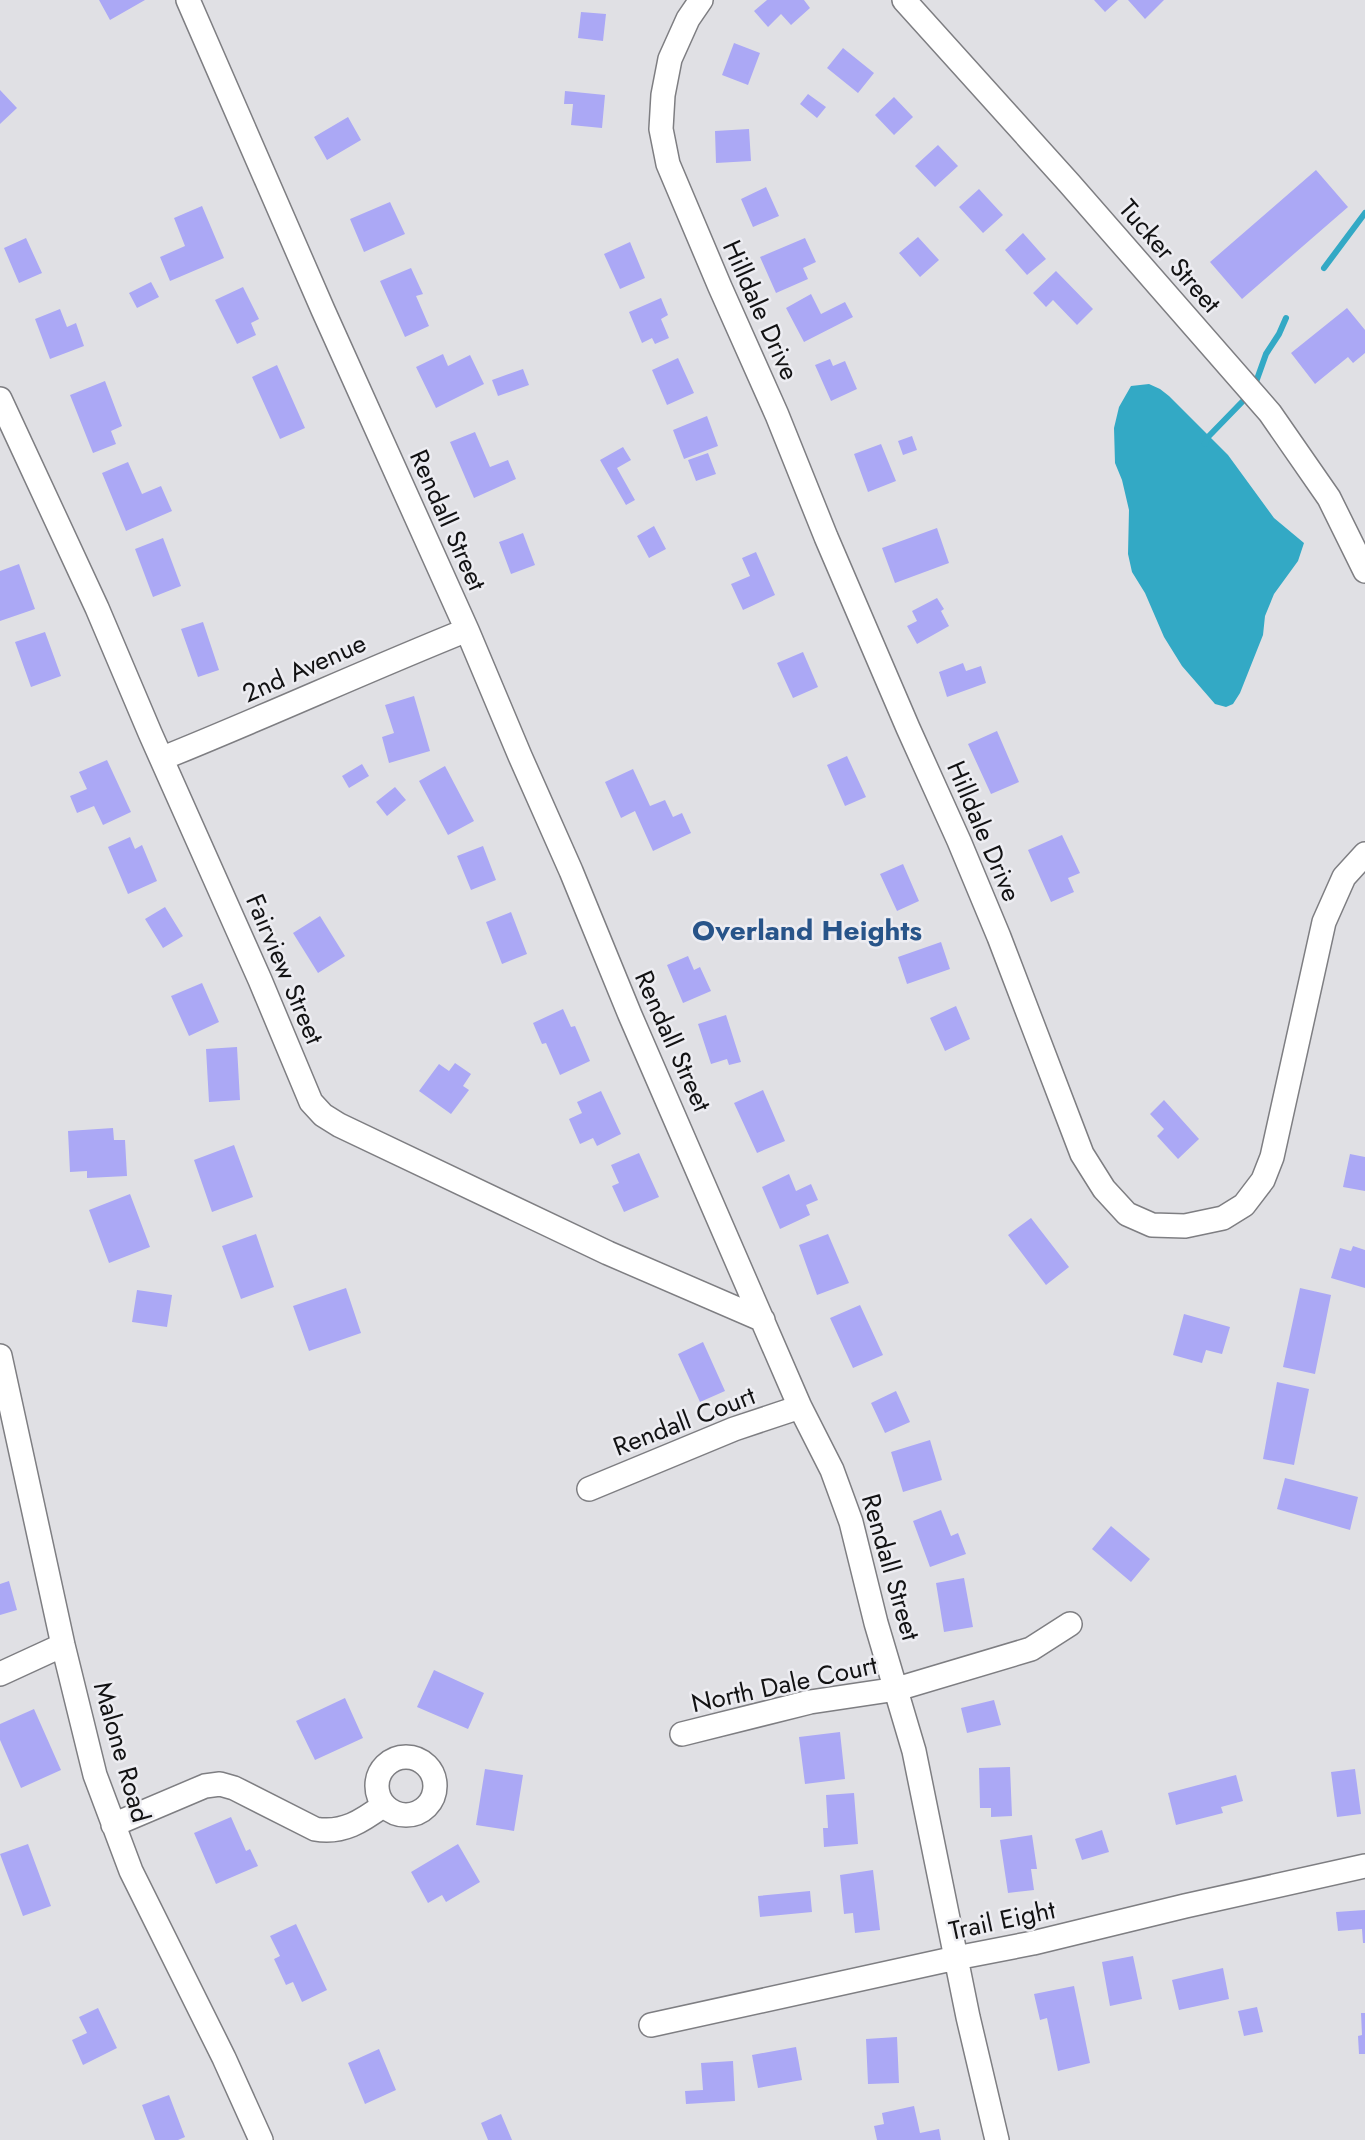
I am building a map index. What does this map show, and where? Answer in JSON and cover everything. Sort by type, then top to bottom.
[{"type":"street","name":"Rendall Street","points":[[188,0],[467,630],[800,1407],[832,1470],[851,1522],[876,1623],[914,1751],[956,1958],[997,2140]]},
{"type":"street","name":"Hilldale Drive","points":[[701,0],[688,19],[670,58],[663,95],[661,130],[668,164],[969,865],[1082,1154],[1104,1189],[1127,1214],[1152,1224],[1185,1226],[1223,1218],[1244,1205],[1264,1180],[1272,1157],[1324,922],[1344,877],[1365,854]]},
{"type":"street","name":"Tucker Street","points":[[904,0],[1069,183],[1270,413],[1329,498],[1365,571]]},
{"type":"street","name":"Fairview Street","points":[[0,399],[97,608],[311,1102],[323,1115],[608,1253],[763,1320]]},
{"type":"street","name":"2nd Avenue","points":[[163,758],[467,630]]},
{"type":"street","name":"Malone Road","points":[[0,1356],[86,1744],[131,1871],[224,2058],[261,2140]]},
{"type":"street","name":"Rendall Court","points":[[589,1489],[734,1429],[800,1407]]},
{"type":"street","name":"North Dale Court","points":[[682,1734],[810,1702],[897,1689],[1031,1649],[1070,1624]]},
{"type":"street","points":[[0,1674],[63,1645]]},
{"type":"street","points":[[113,1825],[205,1786],[219,1784],[234,1787],[315,1829],[327,1831],[360,1822],[384,1805]]},
{"type":"street","name":"Trail Eight","points":[[650,2025],[1033,1943],[1365,1866]]},
{"type":"water","points":[[1149,384],[1169,396],[1228,455],[1274,518],[1304,543],[1298,561],[1274,594],[1265,616],[1263,635],[1240,693],[1233,704],[1226,707],[1215,704],[1182,666],[1164,637],[1145,593],[1132,572],[1128,554],[1129,510],[1115,463],[1114,428],[1119,407],[1131,386]]},
{"type":"building","points":[[99,0],[145,0],[110,20]]},
{"type":"building","points":[[767,0],[804,0],[810,8],[791,25],[781,14],[768,27],[754,11]]},
{"type":"building","points":[[1094,0],[1118,0],[1105,12]]},
{"type":"building","points":[[1128,0],[1164,0],[1145,19]]},
{"type":"building","points":[[581,12],[606,14],[603,41],[578,38]]},
{"type":"building","points":[[734,43],[760,53],[748,85],[722,75]]},
{"type":"building","points":[[843,48],[874,73],[858,93],[827,68]]},
{"type":"building","points":[[0,90],[17,108],[0,124]]},
{"type":"building","points":[[565,91],[605,95],[602,128],[571,125],[573,104],[564,104]]},
{"type":"building","points":[[808,94],[826,107],[817,118],[800,104]]},
{"type":"building","points":[[894,97],[913,117],[894,135],[875,115]]},
{"type":"building","points":[[348,117],[361,140],[327,160],[314,137]]},
{"type":"building","points":[[749,129],[751,161],[716,163],[715,131]]},
{"type":"building","points":[[938,145],[958,166],[935,187],[915,166]]},
{"type":"building","points":[[1316,170],[1348,207],[1242,299],[1210,262]]},
{"type":"building","points":[[766,187],[779,216],[753,227],[741,199]]},
{"type":"building","points":[[979,189],[1003,215],[983,233],[959,207]]},
{"type":"building","points":[[390,202],[405,234],[364,252],[350,219]]},
{"type":"building","points":[[202,206],[224,258],[170,281],[160,257],[185,246],[174,218]]},
{"type":"building","points":[[1023,233],[1046,259],[1027,275],[1005,250]]},
{"type":"building","points":[[918,237],[939,260],[920,277],[899,253]]},
{"type":"building","points":[[26,238],[42,273],[19,283],[4,248]]},
{"type":"building","points":[[805,238],[816,262],[803,268],[808,279],[776,293],[760,257]]},
{"type":"building","points":[[630,242],[645,278],[620,289],[604,254]]},
{"type":"building","points":[[411,268],[423,294],[416,296],[429,326],[405,337],[380,281]]},
{"type":"building","points":[[1056,271],[1093,309],[1077,325],[1053,300],[1046,307],[1033,293]]},
{"type":"building","points":[[151,282],[159,297],[137,308],[129,293]]},
{"type":"building","points":[[243,287],[259,319],[251,323],[256,335],[237,344],[215,300]]},
{"type":"building","points":[[811,294],[821,314],[845,302],[853,317],[804,342],[786,308]]},
{"type":"building","points":[[661,298],[668,315],[661,319],[669,338],[655,344],[652,338],[642,343],[629,312]]},
{"type":"building","points":[[1347,308],[1365,330],[1365,353],[1353,363],[1348,357],[1315,384],[1291,353]]},
{"type":"building","points":[[60,309],[67,327],[76,323],[84,346],[50,359],[35,319]]},
{"type":"building","points":[[443,354],[448,366],[470,355],[484,384],[436,408],[416,367]]},
{"type":"building","points":[[678,358],[694,393],[667,405],[652,370]]},
{"type":"building","points":[[830,359],[833,366],[845,361],[857,389],[831,401],[815,365]]},
{"type":"building","points":[[277,365],[305,428],[280,439],[252,377]]},
{"type":"building","points":[[523,369],[529,385],[498,396],[492,380]]},
{"type":"building","points":[[105,381],[122,426],[111,431],[116,444],[93,453],[70,395]]},
{"type":"building","points":[[707,416],[718,446],[684,459],[673,430]]},
{"type":"building","points":[[475,432],[490,467],[508,460],[516,479],[474,498],[450,442]]},
{"type":"building","points":[[912,436],[917,450],[903,455],[898,441]]},
{"type":"building","points":[[881,444],[896,481],[868,492],[854,454]]},
{"type":"building","points":[[623,447],[631,460],[617,468],[635,500],[626,505],[600,460]]},
{"type":"building","points":[[708,453],[716,474],[696,481],[688,460]]},
{"type":"building","points":[[128,462],[142,494],[161,486],[172,511],[126,531],[102,473]]},
{"type":"building","points":[[654,526],[666,549],[649,558],[637,536]]},
{"type":"building","points":[[937,528],[949,563],[895,583],[882,548]]},
{"type":"building","points":[[523,533],[535,565],[511,574],[499,542]]},
{"type":"building","points":[[163,538],[181,586],[153,597],[135,549]]},
{"type":"building","points":[[756,552],[775,595],[743,610],[731,584],[750,576],[742,558]]},
{"type":"building","points":[[19,564],[35,609],[0,621],[0,571]]},
{"type":"building","points":[[937,598],[944,609],[941,611],[949,626],[917,644],[907,626],[917,621],[912,611]]},
{"type":"building","points":[[203,622],[219,670],[198,677],[181,629]]},
{"type":"building","points":[[45,632],[61,676],[31,687],[15,642]]},
{"type":"building","points":[[803,652],[818,687],[793,698],[777,663]]},
{"type":"building","points":[[963,663],[966,671],[981,666],[986,683],[947,697],[939,672]]},
{"type":"building","points":[[414,696],[430,751],[389,763],[382,737],[394,733],[385,705]]},
{"type":"building","points":[[997,731],[1019,782],[991,794],[968,744]]},
{"type":"building","points":[[847,756],[866,797],[845,806],[827,765]]},
{"type":"building","points":[[107,760],[131,812],[103,825],[94,806],[77,813],[70,796],[87,789],[79,772]]},
{"type":"building","points":[[362,764],[369,776],[349,788],[342,776]]},
{"type":"building","points":[[445,766],[474,821],[448,835],[419,781]]},
{"type":"building","points":[[633,769],[650,806],[665,800],[673,817],[682,813],[691,833],[653,851],[635,811],[621,818],[605,782]]},
{"type":"building","points":[[395,787],[406,800],[387,816],[376,802]]},
{"type":"building","points":[[1062,835],[1080,873],[1068,878],[1074,892],[1051,902],[1028,850]]},
{"type":"building","points":[[130,837],[135,849],[142,845],[157,881],[128,894],[108,847]]},
{"type":"building","points":[[483,846],[496,880],[471,890],[457,856]]},
{"type":"building","points":[[903,864],[919,901],[897,911],[880,874]]},
{"type":"building","points":[[165,907],[183,936],[163,948],[145,919]]},
{"type":"building","points":[[511,912],[527,954],[502,964],[486,922]]},
{"type":"building","points":[[320,916],[345,956],[318,973],[293,933]]},
{"type":"building","points":[[941,942],[950,969],[907,984],[898,957]]},
{"type":"building","points":[[688,956],[694,970],[700,967],[711,991],[683,1003],[667,965]]},
{"type":"building","points":[[202,983],[219,1022],[189,1036],[171,996]]},
{"type":"building","points":[[956,1006],[970,1039],[945,1051],[930,1018]]},
{"type":"building","points":[[563,1009],[571,1027],[575,1026],[590,1061],[560,1075],[546,1043],[542,1044],[533,1023]]},
{"type":"building","points":[[726,1015],[741,1062],[729,1065],[727,1059],[711,1064],[698,1024]]},
{"type":"building","points":[[237,1047],[240,1100],[209,1102],[206,1049]]},
{"type":"building","points":[[455,1063],[471,1074],[463,1086],[469,1090],[451,1114],[419,1091],[439,1064],[449,1071]]},
{"type":"building","points":[[763,1090],[785,1141],[757,1153],[734,1103]]},
{"type":"building","points":[[601,1091],[621,1134],[597,1146],[593,1138],[580,1144],[569,1119],[582,1113],[577,1102]]},
{"type":"building","points":[[1164,1100],[1199,1139],[1178,1159],[1157,1136],[1164,1129],[1150,1114]]},
{"type":"building","points":[[113,1128],[114,1140],[125,1140],[127,1176],[87,1178],[87,1171],[70,1172],[68,1131]]},
{"type":"building","points":[[234,1145],[253,1197],[212,1212],[194,1160]]},
{"type":"building","points":[[639,1153],[659,1197],[624,1212],[612,1186],[619,1183],[611,1165]]},
{"type":"building","points":[[1350,1154],[1365,1157],[1365,1191],[1343,1187]]},
{"type":"building","points":[[789,1174],[796,1191],[811,1184],[818,1200],[806,1205],[810,1215],[780,1229],[762,1187]]},
{"type":"building","points":[[130,1194],[150,1247],[109,1263],[89,1210]]},
{"type":"building","points":[[1031,1218],[1069,1267],[1046,1285],[1008,1235]]},
{"type":"building","points":[[256,1234],[274,1287],[241,1299],[222,1246]]},
{"type":"building","points":[[828,1234],[849,1283],[817,1295],[799,1245]]},
{"type":"building","points":[[1353,1246],[1365,1250],[1365,1288],[1331,1278],[1340,1248],[1351,1251]]},
{"type":"building","points":[[346,1288],[361,1333],[309,1351],[293,1306]]},
{"type":"building","points":[[1300,1288],[1331,1295],[1315,1374],[1283,1367]]},
{"type":"building","points":[[137,1290],[172,1295],[167,1327],[132,1322]]},
{"type":"building","points":[[860,1305],[883,1355],[853,1368],[830,1318]]},
{"type":"building","points":[[1184,1314],[1230,1327],[1222,1354],[1206,1350],[1202,1363],[1173,1355]]},
{"type":"building","points":[[703,1342],[725,1391],[700,1402],[678,1354]]},
{"type":"building","points":[[1277,1382],[1309,1389],[1294,1465],[1263,1459]]},
{"type":"building","points":[[896,1391],[910,1422],[885,1433],[871,1403]]},
{"type":"building","points":[[930,1440],[942,1480],[903,1492],[891,1452]]},
{"type":"building","points":[[1285,1478],[1358,1497],[1350,1530],[1277,1509]]},
{"type":"building","points":[[941,1510],[951,1536],[958,1533],[966,1554],[930,1567],[913,1521]]},
{"type":"building","points":[[1111,1526],[1150,1559],[1131,1582],[1092,1549]]},
{"type":"building","points":[[964,1578],[973,1627],[944,1632],[936,1583]]},
{"type":"building","points":[[9,1581],[17,1610],[0,1615],[0,1584]]},
{"type":"building","points":[[434,1670],[484,1693],[468,1729],[417,1707]]},
{"type":"building","points":[[345,1698],[363,1738],[315,1760],[296,1721]]},
{"type":"building","points":[[994,1700],[1001,1725],[967,1733],[961,1708]]},
{"type":"building","points":[[34,1709],[61,1770],[21,1788],[0,1740],[0,1724]]},
{"type":"building","points":[[840,1732],[845,1779],[805,1784],[799,1737]]},
{"type":"building","points":[[1010,1767],[1012,1816],[991,1817],[991,1808],[980,1808],[979,1768]]},
{"type":"building","points":[[485,1769],[523,1775],[514,1831],[476,1825]]},
{"type":"building","points":[[1355,1769],[1361,1814],[1337,1817],[1331,1772]]},
{"type":"building","points":[[1236,1775],[1243,1801],[1221,1807],[1223,1813],[1176,1825],[1168,1793]]},
{"type":"building","points":[[854,1793],[858,1844],[824,1847],[823,1828],[828,1828],[826,1795]]},
{"type":"building","points":[[231,1817],[246,1851],[250,1849],[258,1866],[216,1884],[194,1833]]},
{"type":"building","points":[[1102,1830],[1109,1852],[1082,1860],[1075,1839]]},
{"type":"building","points":[[1032,1835],[1037,1869],[1031,1869],[1034,1890],[1008,1893],[1000,1840]]},
{"type":"building","points":[[28,1844],[51,1906],[23,1916],[0,1854]]},
{"type":"building","points":[[458,1844],[480,1882],[446,1902],[442,1895],[428,1903],[411,1872]]},
{"type":"building","points":[[873,1870],[880,1930],[855,1933],[853,1913],[844,1914],[840,1875]]},
{"type":"building","points":[[810,1891],[812,1912],[760,1917],[758,1896]]},
{"type":"building","points":[[1365,1910],[1365,1943],[1362,1929],[1338,1931],[1336,1912]]},
{"type":"building","points":[[296,1924],[327,1990],[302,2002],[293,1982],[286,1985],[274,1959],[280,1956],[270,1936]]},
{"type":"building","points":[[1133,1956],[1142,1999],[1110,2006],[1102,1962]]},
{"type":"building","points":[[1223,1968],[1229,1999],[1179,2010],[1172,1980]]},
{"type":"building","points":[[1074,1986],[1090,2063],[1058,2071],[1047,2018],[1040,2020],[1034,1994]]},
{"type":"building","points":[[1257,2007],[1263,2032],[1244,2036],[1238,2011]]},
{"type":"building","points":[[98,2008],[117,2048],[83,2065],[72,2040],[87,2033],[79,2017]]},
{"type":"building","points":[[1361,2013],[1365,2013],[1365,2054],[1359,2054]]},
{"type":"building","points":[[897,2037],[899,2083],[868,2084],[866,2039]]},
{"type":"building","points":[[796,2047],[802,2080],[758,2088],[752,2055]]},
{"type":"building","points":[[379,2049],[396,2090],[365,2104],[348,2063]]},
{"type":"building","points":[[733,2061],[735,2101],[686,2104],[685,2091],[703,2090],[701,2063]]},
{"type":"building","points":[[169,2095],[185,2137],[178,2140],[155,2140],[142,2105]]},
{"type":"building","points":[[914,2106],[920,2133],[939,2129],[941,2140],[877,2140],[874,2126],[884,2124],[882,2113]]},
{"type":"building","points":[[501,2114],[512,2140],[488,2140],[481,2123]]},
{"type":"waterway","points":[[1324,268],[1365,213]]},
{"type":"waterway","points":[[1256,382],[1266,354],[1286,318]]},
{"type":"waterway","points":[[1205,444],[1208,437],[1242,402]]},
{"type":"district","name":"Overland Heights","points":[[807,930]]}]
